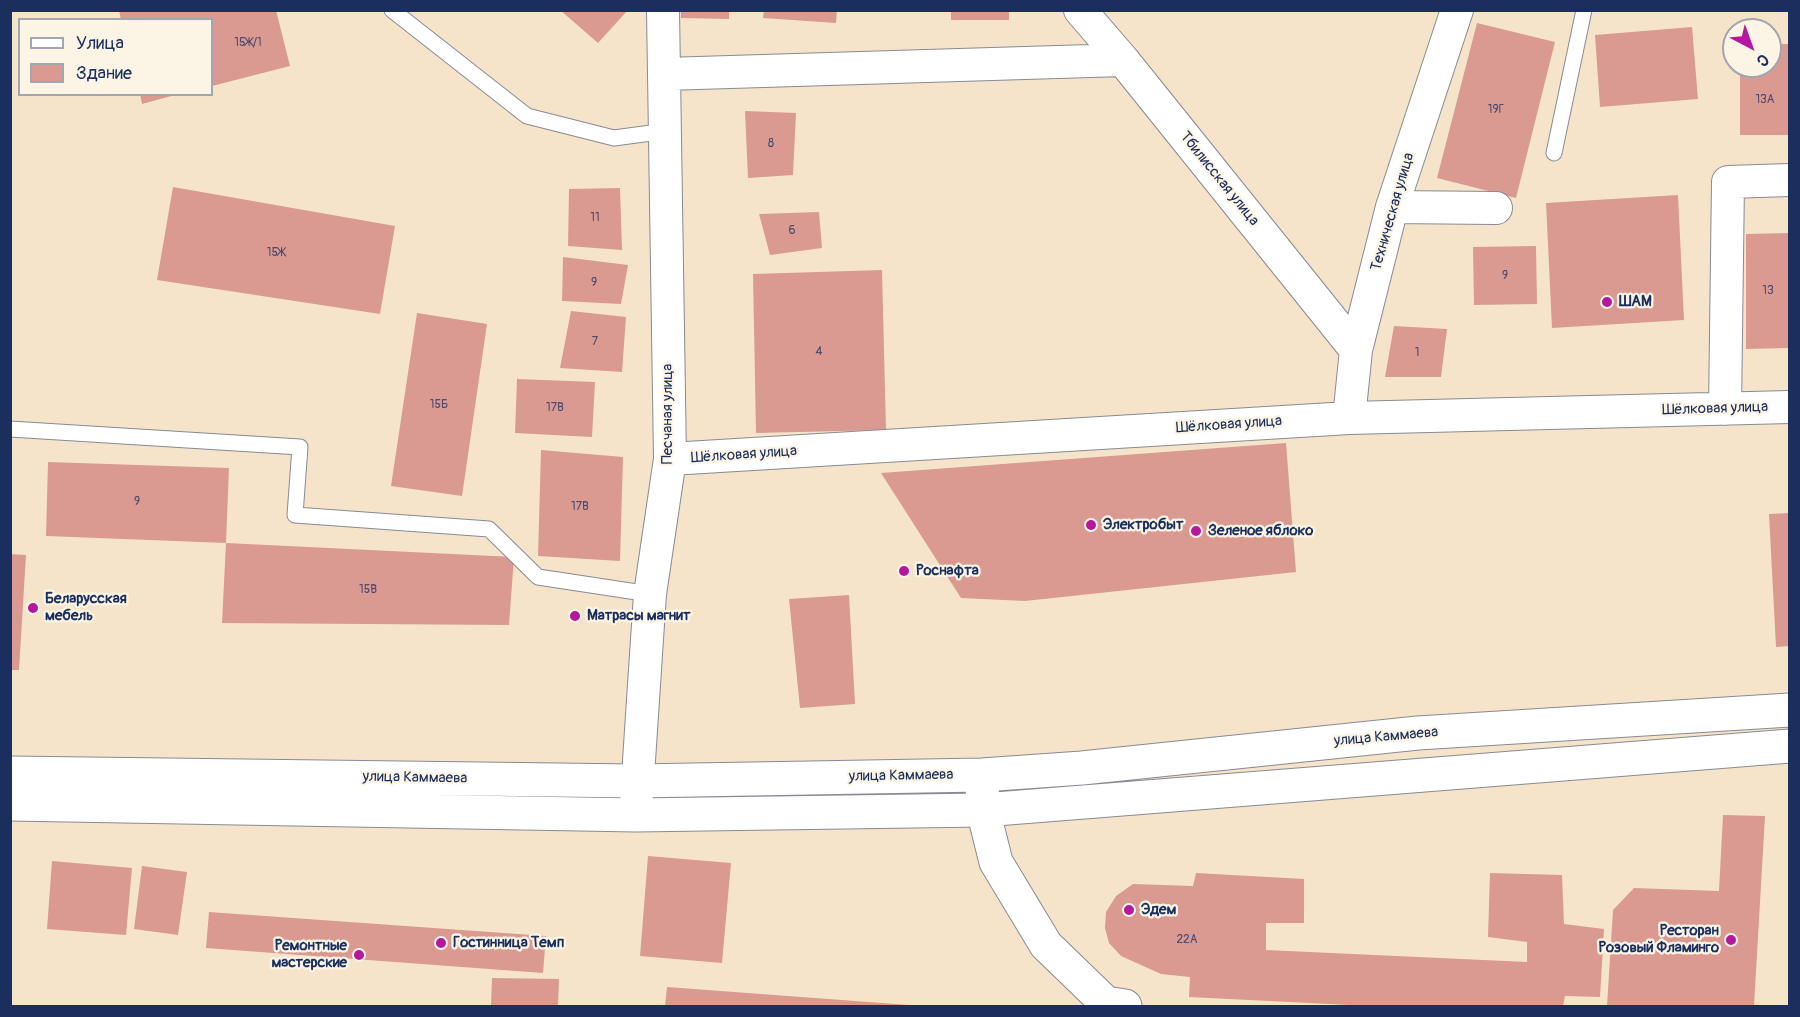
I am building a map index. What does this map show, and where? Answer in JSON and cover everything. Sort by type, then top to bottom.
[{"type":"main road","name":"улица Каммаева","points":[[10,773],[636,781],[982,775],[1082,768],[1418,733],[1790,710]]},
{"type":"main road","points":[[10,804],[636,815],[983,810],[1790,746]]},
{"type":"main road","points":[[982,775],[983,810],[996,862],[1046,945],[1112,1005]]},
{"type":"street","name":"Песчаная улица","points":[[636,815],[636,781],[650,594],[670,459],[663,10]]},
{"type":"street","name":"Тбилисская улица","points":[[1080,10],[1124,60],[1356,350]]},
{"type":"street","name":"Техническая улица","points":[[1349,418],[1356,350],[1392,207],[1457,10]]},
{"type":"street","points":[[665,74],[1124,60]]},
{"type":"street","points":[[1725,409],[1728,182],[1790,180]]},
{"type":"street","points":[[1392,207],[1496,208]]},
{"type":"street","name":"Шёлковая улица","points":[[670,459],[1349,418],[1790,407]]},
{"type":"lane","points":[[392,10],[527,116],[614,138],[666,131]]},
{"type":"lane","points":[[1554,153],[1584,10]]},
{"type":"lane","points":[[10,429],[300,447],[295,514],[489,529],[538,577],[650,594]]},
{"type":"building","points":[[119,10],[276,10],[290,66],[213,86],[213,18],[121,18]]},
{"type":"building","points":[[560,10],[628,10],[598,43]]},
{"type":"building","points":[[681,10],[729,10],[729,19],[681,18]]},
{"type":"building","points":[[764,10],[837,10],[836,23],[763,18]]},
{"type":"building","points":[[951,10],[1009,10],[1009,20],[951,20]]},
{"type":"building","points":[[1477,23],[1555,42],[1516,198],[1437,178]]},
{"type":"building","points":[[1692,27],[1698,99],[1600,107],[1595,35]]},
{"type":"building","points":[[1782,44],[1790,44],[1790,135],[1740,135],[1740,78],[1782,78]]},
{"type":"building","points":[[140,96],[171,96],[142,104]]},
{"type":"building","points":[[745,111],[796,113],[793,175],[748,178]]},
{"type":"building","points":[[173,187],[395,226],[380,314],[157,280]]},
{"type":"building","points":[[620,188],[622,250],[568,246],[569,189]]},
{"type":"building","points":[[1678,195],[1684,320],[1552,328],[1546,203]]},
{"type":"building","points":[[819,212],[822,248],[770,255],[759,214]]},
{"type":"building","points":[[1790,233],[1790,348],[1746,349],[1746,234]]},
{"type":"building","points":[[1536,246],[1537,304],[1474,305],[1473,247]]},
{"type":"building","points":[[563,257],[628,265],[621,304],[562,301]]},
{"type":"building","points":[[882,270],[886,430],[756,433],[753,274]]},
{"type":"building","points":[[571,311],[626,317],[622,372],[560,368]]},
{"type":"building","points":[[417,313],[487,324],[462,496],[391,486]]},
{"type":"building","points":[[1394,326],[1447,329],[1441,377],[1385,377]]},
{"type":"building","points":[[517,379],[595,382],[592,437],[515,433]]},
{"type":"building","points":[[1286,443],[1296,572],[1025,601],[961,598],[881,473]]},
{"type":"building","points":[[541,450],[623,457],[620,561],[538,556]]},
{"type":"building","points":[[48,462],[229,468],[226,543],[46,536]]},
{"type":"building","points":[[1790,513],[1790,646],[1776,647],[1769,514]]},
{"type":"building","points":[[226,543],[514,557],[509,625],[222,623]]},
{"type":"building","points":[[10,554],[26,555],[19,670],[10,670]]},
{"type":"building","points":[[849,595],[855,704],[800,708],[789,599]]},
{"type":"building","points":[[1723,815],[1765,816],[1754,1006],[1607,1006],[1613,910],[1634,888],[1719,891]]},
{"type":"building","points":[[648,856],[731,863],[722,963],[640,956]]},
{"type":"building","points":[[52,861],[132,868],[126,935],[47,929]]},
{"type":"building","points":[[142,866],[187,872],[178,935],[134,929]]},
{"type":"building","points":[[1196,873],[1304,879],[1304,923],[1266,923],[1266,950],[1527,962],[1527,942],[1488,937],[1490,873],[1562,875],[1564,924],[1604,929],[1600,997],[1565,996],[1563,1006],[1369,1006],[1189,997],[1190,977],[1161,974],[1121,956],[1109,943],[1105,928],[1106,912],[1116,896],[1133,884],[1193,886]]},
{"type":"building","points":[[209,912],[546,936],[543,973],[206,948]]},
{"type":"building","points":[[492,978],[559,979],[558,1006],[491,1006]]},
{"type":"building","points":[[667,987],[909,1005],[909,1006],[665,1006]]},
{"type":"place","name":"ШАМ","points":[[1607,302]]},
{"type":"place","name":"Электробыт","points":[[1091,525]]},
{"type":"place","name":"Зеленое яблоко","points":[[1196,531]]},
{"type":"place","name":"Роснафта","points":[[904,571]]},
{"type":"place","name":"Беларусская мебель","points":[[33,608]]},
{"type":"place","name":"Матрасы магнит","points":[[575,616]]},
{"type":"place","name":"Эдем","points":[[1129,910]]},
{"type":"place","name":"Ресторан Розовый Фламинго","points":[[1731,940]]},
{"type":"place","name":"Гостинница Темп","points":[[441,943]]},
{"type":"place","name":"Ремонтные мастерские","points":[[359,955]]}]
